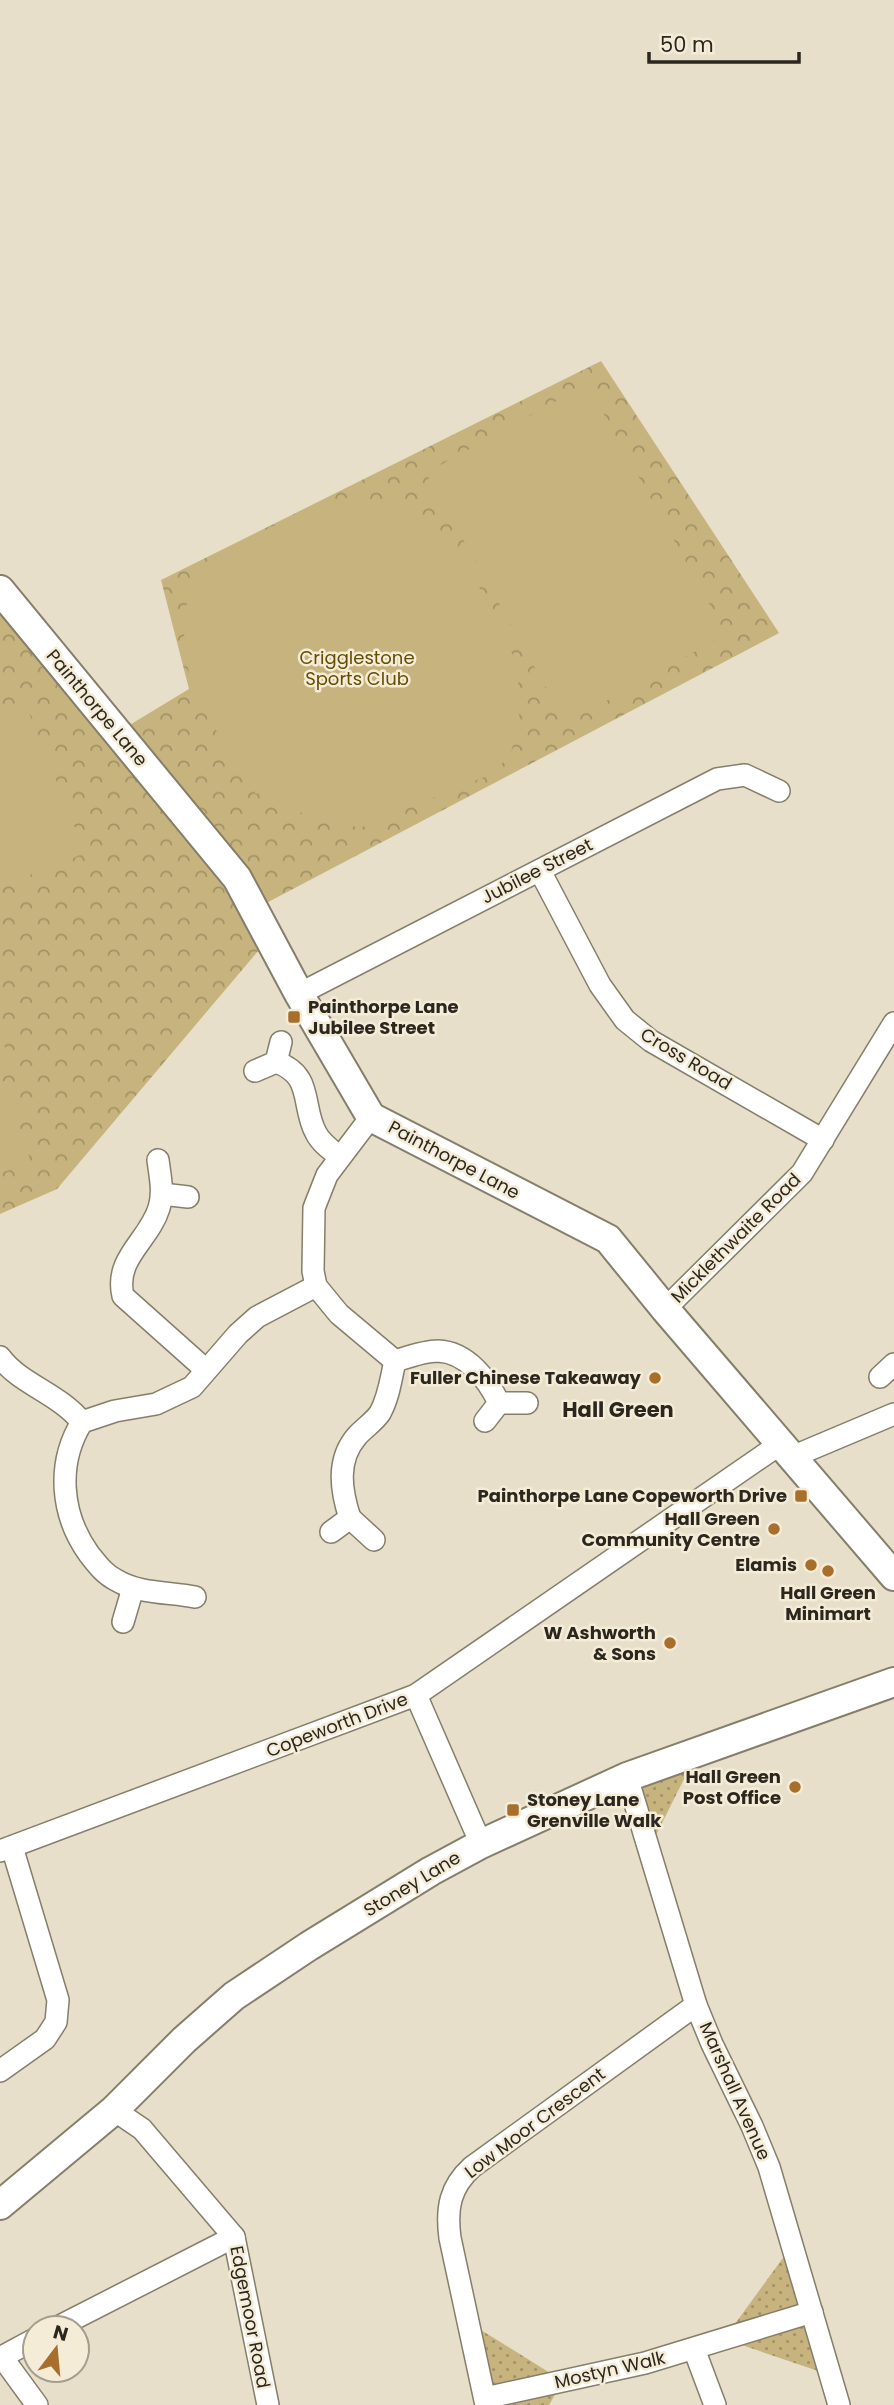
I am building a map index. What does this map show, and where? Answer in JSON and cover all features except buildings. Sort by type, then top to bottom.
[{"type":"street","name":"Painthorpe Lane","points":[[0,590],[237,878],[299,994],[370,1117],[608,1239],[894,1576]]},
{"type":"street","name":"Jubilee Street","points":[[299,994],[717,779],[745,775],[779,791]]},
{"type":"street","name":"Cross Road","points":[[540,871],[600,985],[625,1020],[652,1041],[823,1140]]},
{"type":"street","name":"Micklethwaite Road","points":[[665,1309],[802,1173],[894,1023]]},
{"type":"street","points":[[255,1072],[278,1052],[304,1088],[316,1133],[340,1157]]},
{"type":"street","points":[[370,1117],[327,1175],[314,1208],[313,1270],[316,1286],[339,1314],[395,1361]]},
{"type":"street","points":[[158,1160],[162,1194],[159,1210],[123,1269],[120,1283],[123,1296],[206,1370]]},
{"type":"street","points":[[162,1194],[188,1198]]},
{"type":"street","points":[[195,1597],[133,1588],[116,1581],[102,1570],[78,1538],[66,1499],[64,1477],[73,1436],[82,1422],[115,1411],[156,1404],[192,1387],[238,1334],[257,1317],[316,1286]]},
{"type":"street","points":[[395,1361],[438,1351],[454,1355],[471,1365],[482,1376],[499,1403]]},
{"type":"street","points":[[0,1357],[19,1376],[61,1401],[82,1422]]},
{"type":"street","points":[[374,1539],[350,1518],[342,1481],[348,1449],[379,1414],[387,1396],[395,1361]]},
{"type":"street","points":[[499,1403],[527,1403]]},
{"type":"street","points":[[485,1421],[499,1403]]},
{"type":"street","name":"Copeworth Drive","points":[[6,1849],[416,1695],[786,1450],[894,1413]]},
{"type":"street","points":[[331,1532],[350,1518]]},
{"type":"street","points":[[123,1622],[133,1588]]},
{"type":"street","name":"Stoney Lane","points":[[0,2205],[114,2110],[184,2040],[234,1996],[430,1871],[481,1844],[628,1777],[894,1682]]},
{"type":"street","points":[[416,1695],[481,1844]]},
{"type":"street","name":"Marshall Avenue","points":[[628,1777],[696,2006],[769,2166],[839,2405]]},
{"type":"street","points":[[0,2071],[45,2039],[56,2022],[58,2000],[6,1849]]},
{"type":"street","name":"Low Moor Crescent","points":[[485,2401],[447,2219],[453,2189],[472,2166],[696,2006]]},
{"type":"street","name":"Edgemoor Road","points":[[114,2110],[142,2129],[234,2238],[268,2405]]},
{"type":"street","points":[[84,2314],[234,2238]]},
{"type":"street","name":"Mostyn Walk","points":[[485,2401],[694,2349],[812,2312]]},
{"type":"street","points":[[21,2346],[1,2357],[37,2405]]},
{"type":"street","points":[[694,2349],[715,2405]]},
{"type":"green space","name":"Crigglestone Sports Club","points":[[601,361],[779,633],[253,910],[269,938],[57,1189],[0,1214],[0,608],[118,732],[189,689],[161,580]]},
{"type":"green space","points":[[587,384],[726,634],[566,723],[426,473]]},
{"type":"green space","points":[[352,497],[386,501],[403,510],[448,540],[462,556],[507,638],[520,692],[519,720],[511,753],[499,767],[489,775],[360,828],[302,813],[261,792],[256,794],[194,689],[185,647],[184,625],[192,589],[201,574],[227,551],[307,511]]},
{"type":"green space","points":[[24,700],[85,853],[0,887],[0,709]]},
{"type":"green space","points":[[0,1031],[11,1067],[0,1070]]},
{"type":"green space","points":[[6,1081],[31,1163],[0,1173],[0,1082]]},
{"type":"green space","points":[[698,1751],[650,1847],[627,1777]]},
{"type":"green space","points":[[793,2244],[830,2375],[724,2339]]},
{"type":"green space","points":[[468,2322],[563,2381],[549,2405],[486,2405]]},
{"type":"place","name":"Painthorpe Lane Jubilee Street","points":[[294,1017]]},
{"type":"place","name":"Fuller Chinese Takeaway","points":[[655,1378]]},
{"type":"place","name":"Painthorpe Lane Copeworth Drive","points":[[801,1496]]},
{"type":"place","name":"Hall Green Community Centre","points":[[774,1529]]},
{"type":"place","name":"Elamis","points":[[811,1565]]},
{"type":"place","name":"Hall Green Minimart","points":[[828,1571]]},
{"type":"place","name":"W Ashworth & Sons","points":[[670,1643]]},
{"type":"place","name":"Hall Green Post Office","points":[[795,1787]]},
{"type":"place","name":"Stoney Lane Grenville Walk","points":[[513,1810]]},
{"type":"district","name":"Hall Green","points":[[618,1410]]}]
